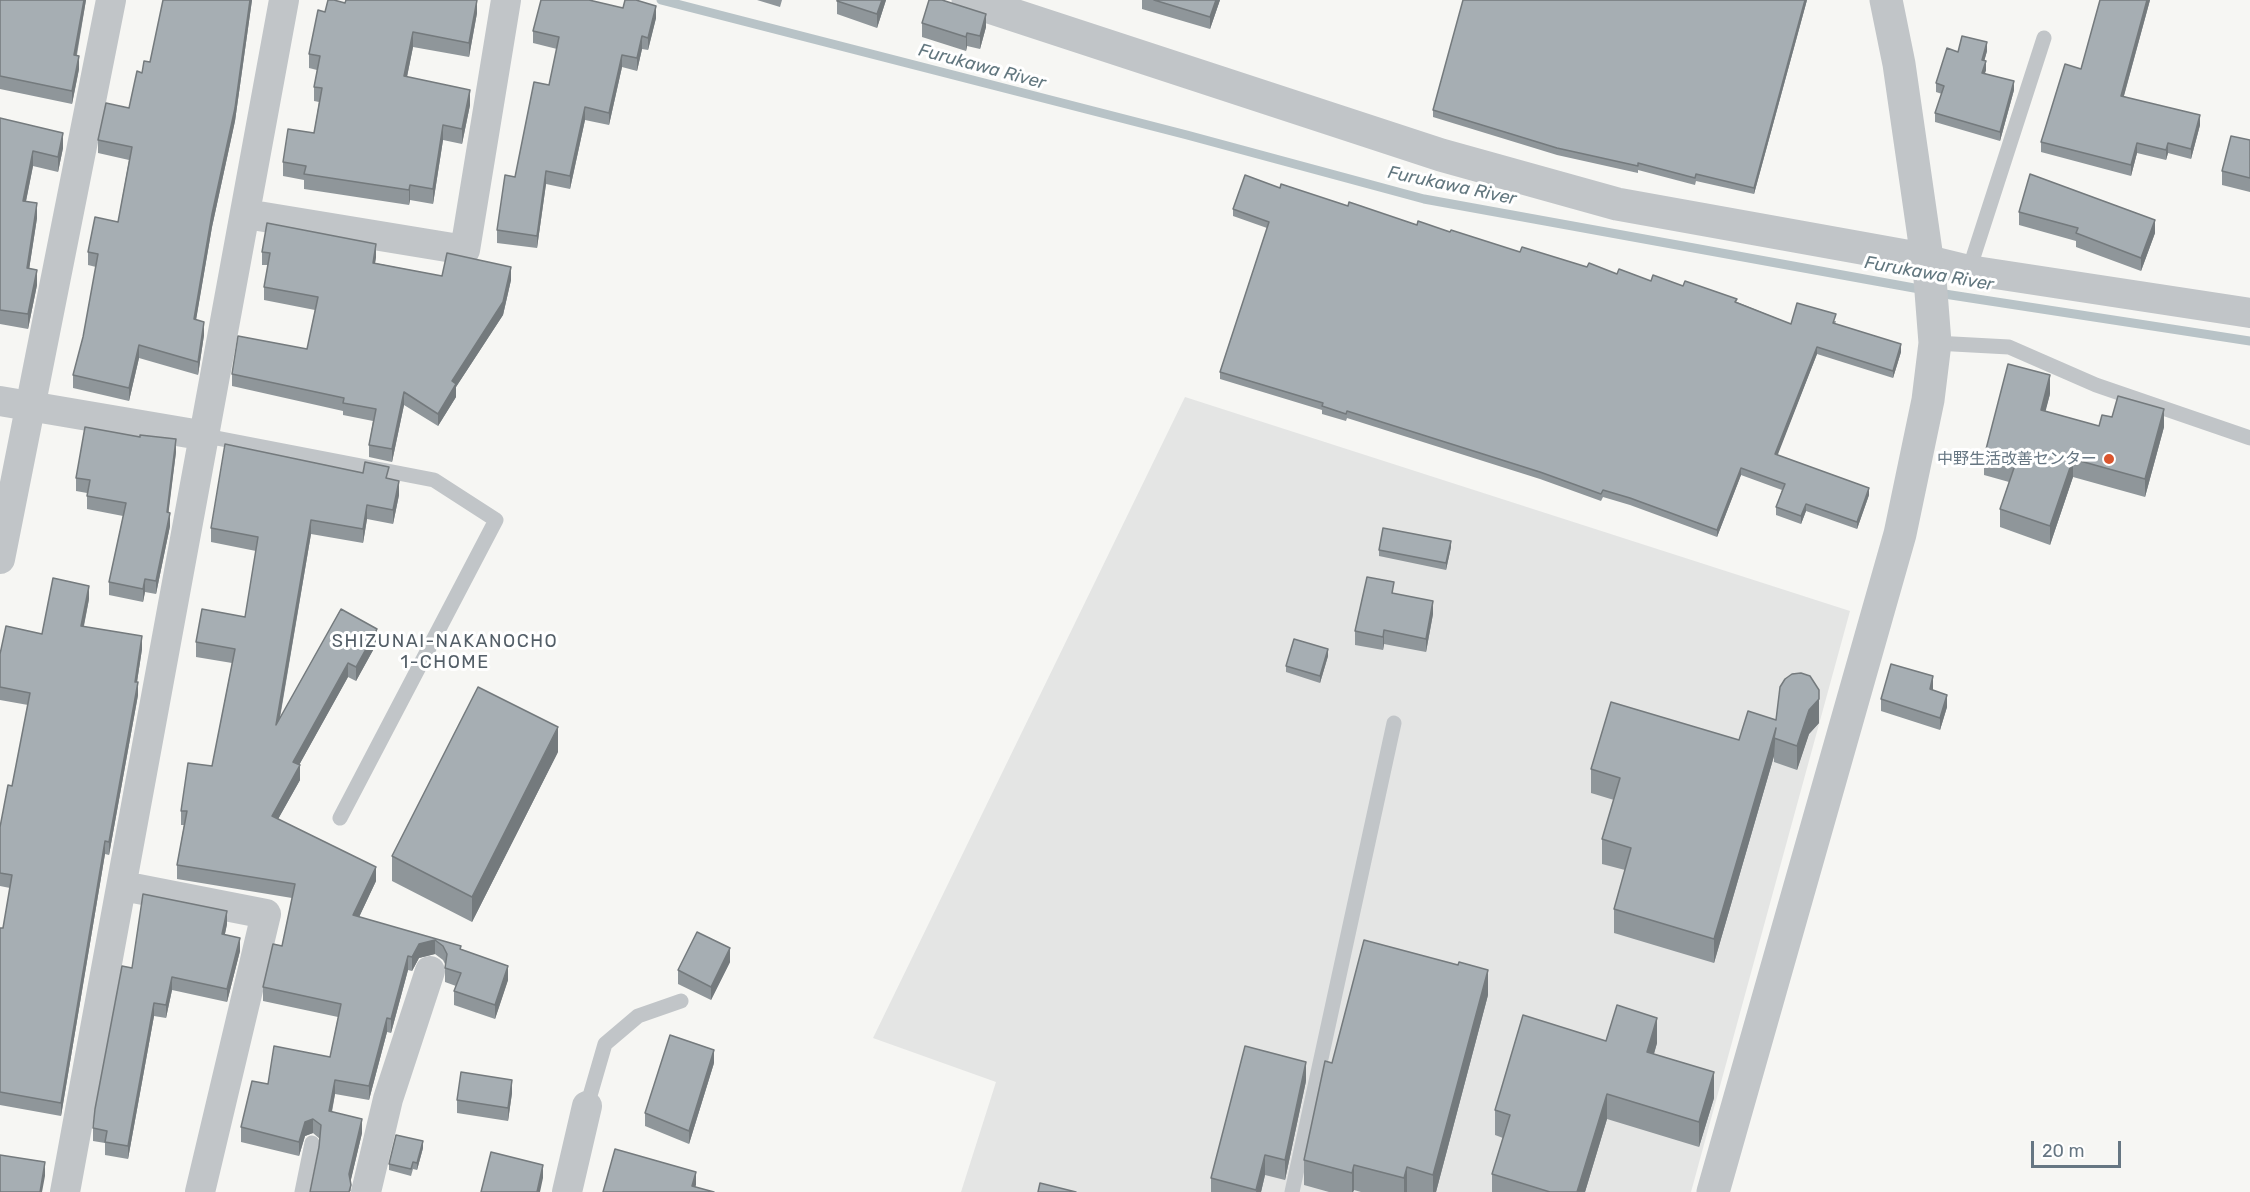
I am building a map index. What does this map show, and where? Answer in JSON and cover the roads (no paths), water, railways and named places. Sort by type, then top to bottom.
[{"type":"street","points":[[0,559],[111,0]]},
{"type":"street","points":[[65,1192],[206,436],[284,0]]},
{"type":"street","points":[[246,214],[465,250],[506,0]]},
{"type":"street","points":[[1713,1192],[1900,534],[1928,400],[1935,343],[1933,307],[1899,64],[1886,0]]},
{"type":"street","points":[[975,1],[1441,155],[1617,204],[1928,260],[1970,270],[2250,313]]},
{"type":"street","points":[[0,401],[206,436]]},
{"type":"street","points":[[123,886],[266,914],[200,1192]]},
{"type":"street","points":[[366,1192],[387,1099],[430,971]]},
{"type":"street","points":[[567,1192],[587,1106]]},
{"type":"lane","points":[[1970,270],[2044,38]]},
{"type":"lane","points":[[1935,343],[2009,347],[2096,385],[2250,438]]},
{"type":"lane","points":[[206,436],[435,480],[496,520],[340,818]]},
{"type":"lane","points":[[1292,1192],[1394,723]]},
{"type":"lane","points":[[587,1106],[605,1044],[638,1016],[681,1001]]},
{"type":"lane","points":[[302,1192],[312,1143]]},
{"type":"waterway","name":"Furukawa River","points":[[661,0],[1187,135],[1424,199],[1925,290]]},
{"type":"waterway","name":"Furukawa River","points":[[1938,293],[2250,341]]},
{"type":"place","name":"中野生活改善センター","points":[[2109,459]]},
{"type":"district","name":"SHIZUNAI-NAKANOCHO 1-CHOME","points":[[445,652]]}]
